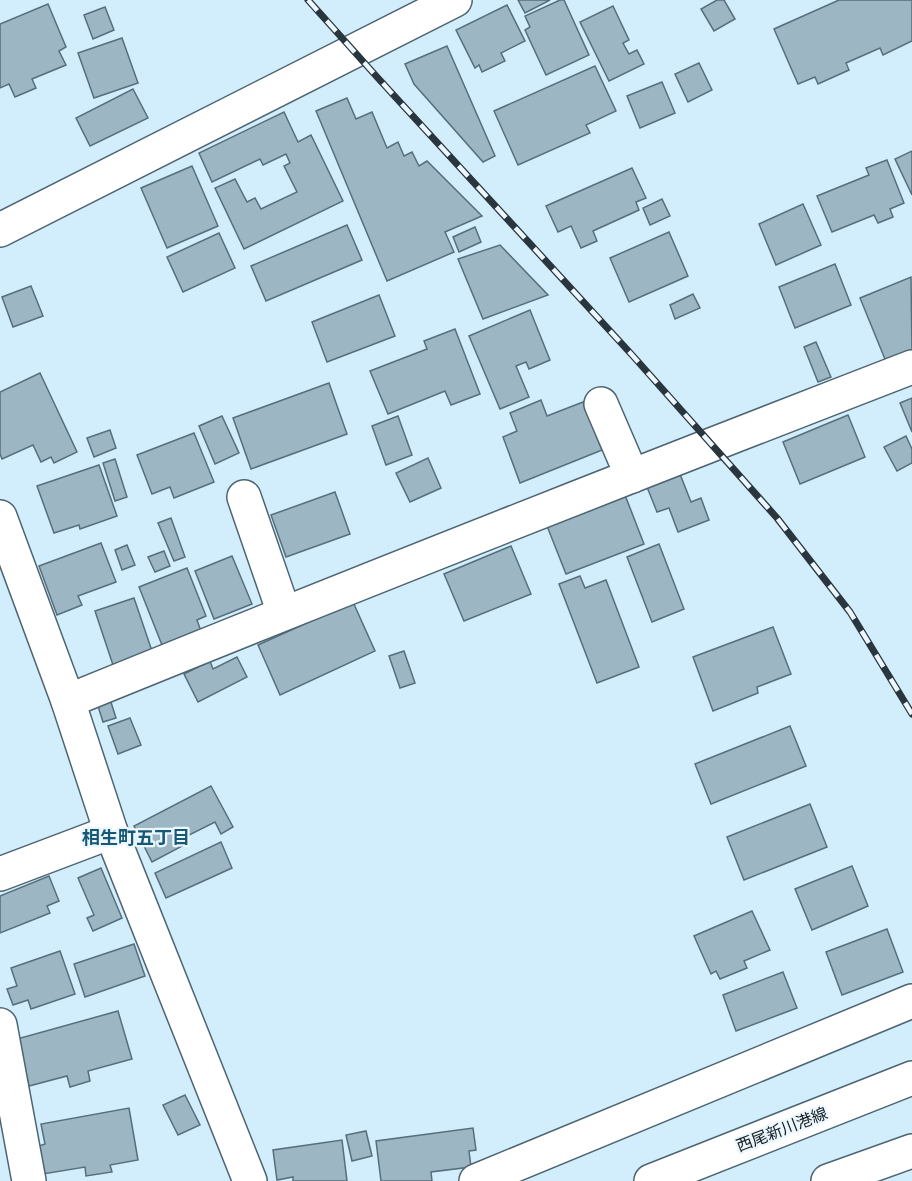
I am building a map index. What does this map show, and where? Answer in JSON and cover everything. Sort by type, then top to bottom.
[{"type":"street","points":[[0,230],[455,0]]},
{"type":"street","points":[[68,701],[284,613],[912,367]]},
{"type":"street","points":[[602,404],[632,476]]},
{"type":"street","points":[[244,497],[284,613]]},
{"type":"street","points":[[0,517],[68,701],[111,832],[250,1181]]},
{"type":"street","points":[[0,874],[111,832]]},
{"type":"street","points":[[476,1181],[912,1001]]},
{"type":"street","points":[[0,1025],[29,1181]]},
{"type":"street","name":"西尾新川港線","points":[[651,1181],[912,1078]]},
{"type":"street","points":[[828,1181],[912,1151]]},
{"type":"building","points":[[518,0],[550,0],[525,13]]},
{"type":"building","points":[[564,0],[589,55],[546,75],[525,30],[530,27],[525,16]]},
{"type":"building","points":[[717,0],[724,0],[735,19],[714,31],[701,9]]},
{"type":"building","points":[[839,0],[912,0],[912,41],[883,55],[880,48],[846,63],[849,70],[818,84],[815,77],[798,84],[774,29]]},
{"type":"building","points":[[48,4],[66,47],[59,51],[66,65],[32,79],[36,88],[15,97],[9,84],[0,88],[0,24]]},
{"type":"building","points":[[507,5],[525,41],[501,53],[505,61],[482,72],[479,65],[475,68],[456,30]]},
{"type":"building","points":[[613,6],[629,40],[623,43],[629,54],[637,50],[644,64],[609,81],[580,22]]},
{"type":"building","points":[[105,7],[114,30],[93,39],[84,15]]},
{"type":"building","points":[[122,38],[138,83],[94,98],[78,53]]},
{"type":"building","points":[[447,46],[495,156],[483,162],[414,84],[405,64]]},
{"type":"building","points":[[699,63],[712,90],[688,102],[675,74]]},
{"type":"building","points":[[595,66],[616,111],[586,125],[590,133],[518,165],[494,111]]},
{"type":"building","points":[[662,82],[675,113],[640,128],[627,96]]},
{"type":"building","points":[[133,89],[148,118],[90,146],[76,118]]},
{"type":"building","points":[[347,98],[356,119],[372,112],[387,148],[398,142],[404,156],[412,152],[419,166],[427,161],[482,216],[445,232],[454,252],[387,281],[316,111]]},
{"type":"building","points":[[284,112],[298,142],[311,135],[343,201],[244,249],[215,188],[235,179],[247,202],[255,198],[261,209],[297,192],[284,166],[290,163],[286,154],[263,165],[260,159],[212,182],[199,153]]},
{"type":"building","points":[[912,151],[912,195],[895,159]]},
{"type":"building","points":[[887,160],[904,203],[890,209],[893,217],[878,223],[874,215],[832,232],[817,196],[869,175],[866,168]]},
{"type":"building","points":[[192,166],[218,226],[167,248],[141,188]]},
{"type":"building","points":[[632,168],[646,198],[636,202],[639,210],[593,231],[597,241],[581,248],[571,226],[558,232],[546,206]]},
{"type":"building","points":[[662,199],[670,216],[650,225],[643,208]]},
{"type":"building","points":[[803,204],[821,245],[776,265],[759,224]]},
{"type":"building","points":[[347,225],[362,260],[266,301],[251,266]]},
{"type":"building","points":[[475,227],[481,242],[459,252],[453,237]]},
{"type":"building","points":[[669,232],[688,276],[629,302],[610,258]]},
{"type":"building","points":[[219,233],[235,268],[183,292],[167,257]]},
{"type":"building","points":[[500,245],[548,295],[483,319],[458,259]]},
{"type":"building","points":[[835,264],[851,305],[795,328],[779,287]]},
{"type":"building","points":[[911,277],[912,353],[887,364],[860,298]]},
{"type":"building","points":[[31,286],[43,316],[13,327],[2,297]]},
{"type":"building","points":[[693,294],[700,308],[675,319],[670,305]]},
{"type":"building","points":[[379,295],[395,336],[327,362],[312,322]]},
{"type":"building","points":[[530,310],[550,360],[529,369],[526,362],[516,366],[529,397],[500,409],[469,336]]},
{"type":"building","points":[[455,329],[480,394],[451,405],[445,391],[388,414],[370,371],[427,349],[424,341]]},
{"type":"building","points":[[816,342],[831,377],[818,382],[804,347]]},
{"type":"building","points":[[40,373],[77,452],[54,463],[51,457],[41,462],[33,445],[2,459],[0,454],[0,392]]},
{"type":"building","points":[[329,383],[347,434],[251,469],[233,418]]},
{"type":"building","points":[[912,398],[912,432],[900,403]]},
{"type":"building","points":[[541,400],[547,416],[583,402],[602,450],[520,483],[503,437],[517,431],[510,413]]},
{"type":"building","points":[[848,415],[865,457],[800,484],[783,442]]},
{"type":"building","points":[[222,416],[239,453],[215,464],[199,426]]},
{"type":"building","points":[[398,416],[412,455],[386,465],[372,426]]},
{"type":"building","points":[[110,430],[116,448],[94,457],[87,438]]},
{"type":"building","points":[[194,433],[214,482],[174,498],[170,487],[152,494],[137,455]]},
{"type":"building","points":[[906,436],[912,449],[912,463],[897,471],[884,447]]},
{"type":"building","points":[[428,458],[441,488],[410,502],[396,473]]},
{"type":"building","points":[[115,459],[127,497],[115,501],[103,463]]},
{"type":"building","points":[[99,465],[117,516],[80,529],[79,525],[54,533],[37,486]]},
{"type":"building","points":[[678,469],[691,502],[701,498],[709,520],[678,532],[669,508],[657,512],[645,482]]},
{"type":"building","points":[[335,492],[350,534],[286,557],[271,515]]},
{"type":"building","points":[[625,495],[644,544],[566,574],[547,526]]},
{"type":"building","points":[[171,518],[185,557],[174,561],[158,523]]},
{"type":"building","points":[[101,543],[116,582],[78,596],[82,605],[57,615],[39,566]]},
{"type":"building","points":[[659,544],[684,609],[652,622],[627,557]]},
{"type":"building","points":[[127,545],[135,565],[122,570],[115,550]]},
{"type":"building","points":[[511,546],[531,594],[464,621],[444,574]]},
{"type":"building","points":[[164,551],[170,566],[155,572],[148,557]]},
{"type":"building","points":[[232,556],[252,604],[214,619],[195,571]]},
{"type":"building","points":[[187,568],[206,616],[197,620],[202,634],[164,650],[139,587]]},
{"type":"building","points":[[580,576],[585,588],[606,580],[639,667],[597,683],[559,584]]},
{"type":"building","points":[[134,598],[152,651],[113,665],[95,611]]},
{"type":"building","points":[[353,602],[375,651],[280,695],[258,645]]},
{"type":"building","points":[[773,627],[791,674],[757,687],[758,693],[713,711],[693,657]]},
{"type":"building","points":[[404,651],[415,683],[400,688],[389,656]]},
{"type":"building","points":[[237,657],[247,677],[198,702],[184,674],[210,661],[213,669]]},
{"type":"building","points":[[110,699],[116,718],[103,722],[97,703]]},
{"type":"building","points":[[130,718],[141,745],[118,754],[108,726]]},
{"type":"building","points":[[790,726],[806,766],[711,804],[695,764]]},
{"type":"building","points":[[211,786],[233,827],[221,834],[215,822],[183,838],[186,844],[152,862],[134,826]]},
{"type":"building","points":[[810,804],[827,847],[744,880],[727,837]]},
{"type":"building","points":[[221,842],[232,868],[166,898],[155,873]]},
{"type":"building","points":[[852,866],[868,906],[812,930],[795,889]]},
{"type":"building","points":[[101,868],[122,918],[93,931],[87,918],[94,915],[78,878]]},
{"type":"building","points":[[49,876],[59,901],[47,906],[50,913],[0,933],[0,896]]},
{"type":"building","points":[[752,911],[770,950],[744,961],[747,968],[720,979],[716,971],[711,974],[694,936]]},
{"type":"building","points":[[887,929],[903,972],[842,995],[826,952]]},
{"type":"building","points":[[134,944],[145,976],[85,997],[74,964]]},
{"type":"building","points":[[60,951],[75,994],[31,1009],[28,1000],[13,1005],[7,989],[17,986],[11,968]]},
{"type":"building","points":[[783,972],[797,1008],[736,1031],[723,995]]},
{"type":"building","points":[[118,1011],[132,1059],[88,1071],[90,1081],[70,1087],[67,1076],[29,1086],[17,1039]]},
{"type":"building","points":[[185,1095],[200,1125],[178,1135],[163,1105]]},
{"type":"building","points":[[129,1108],[138,1160],[110,1165],[112,1172],[86,1176],[85,1167],[43,1174],[39,1146],[45,1144],[41,1124]]},
{"type":"building","points":[[473,1128],[476,1150],[469,1151],[471,1167],[431,1172],[432,1181],[381,1181],[376,1141]]},
{"type":"building","points":[[366,1131],[372,1156],[352,1161],[346,1135]]},
{"type":"building","points":[[342,1140],[347,1181],[293,1181],[293,1177],[277,1180],[273,1150]]},
{"type":"railway","points":[[308,0],[633,356],[777,518],[850,612],[912,714]]},
{"type":"district","name":"相生町五丁目","points":[[136,838]]}]
